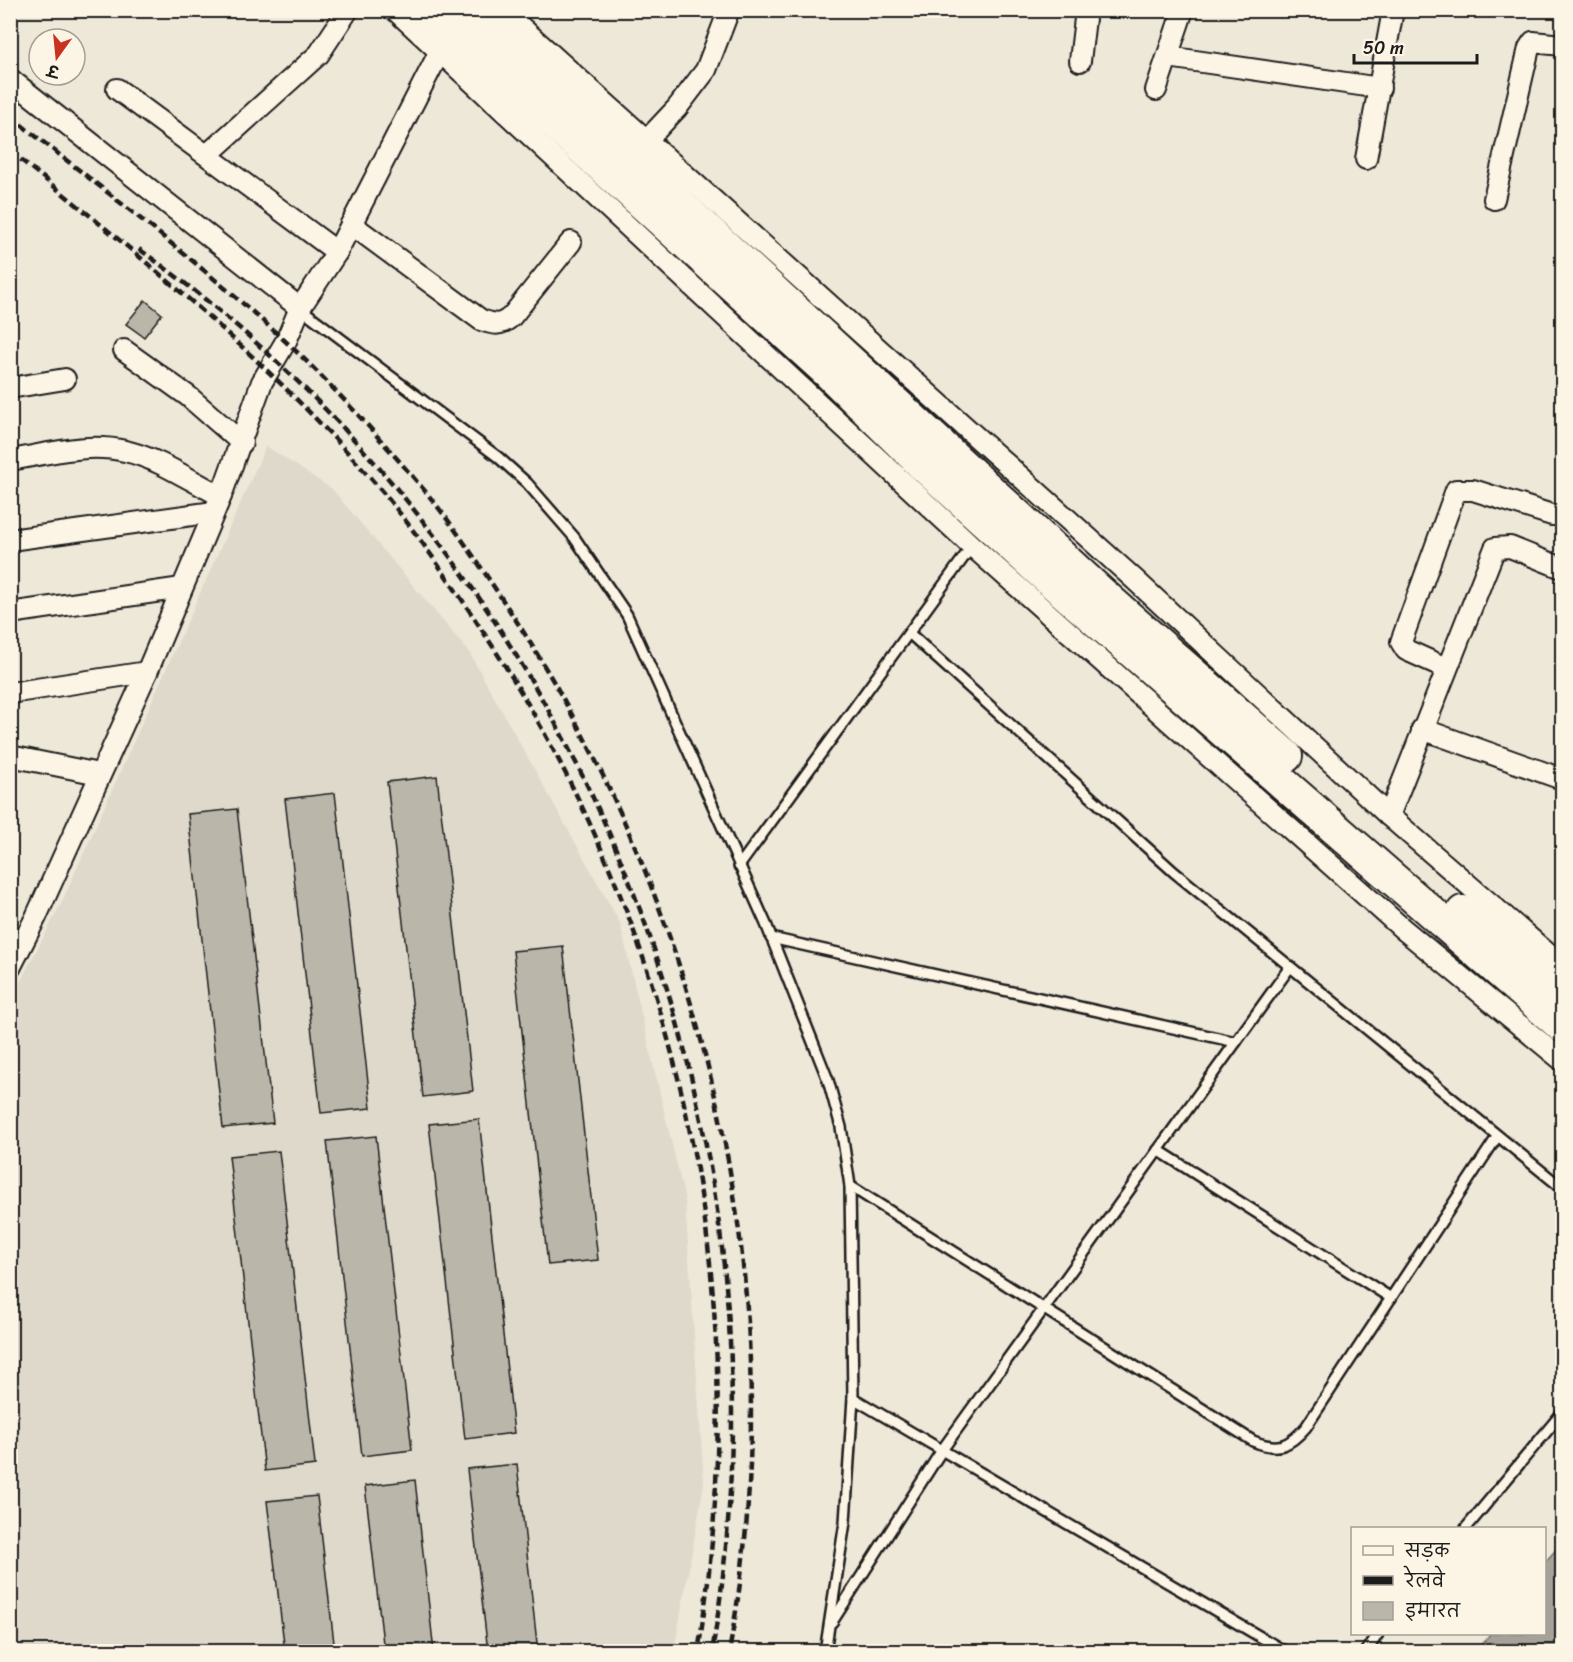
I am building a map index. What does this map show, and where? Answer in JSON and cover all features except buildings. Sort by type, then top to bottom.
[{"type":"highway","points":[[430,10],[830,374],[923,465],[1044,575],[1563,1026]]},
{"type":"highway","points":[[469,10],[1100,592],[1450,902],[1563,995]]},
{"type":"street","points":[[207,155],[319,54],[348,10]]},
{"type":"street","points":[[395,10],[972,546],[1403,929],[1563,1060]]},
{"type":"street","points":[[502,10],[1134,579],[1389,816],[1563,966]]},
{"type":"street","points":[[646,141],[677,108],[706,70],[729,10]]},
{"type":"street","points":[[1080,61],[1086,10]]},
{"type":"street","points":[[1155,90],[1183,10]]},
{"type":"street","points":[[1366,159],[1393,10]]},
{"type":"street","points":[[1494,200],[1529,48],[1533,42],[1563,45]]},
{"type":"street","points":[[10,968],[36,917],[147,672],[242,443],[262,382],[286,341],[300,308],[336,252],[439,52]]},
{"type":"street","points":[[1168,57],[1380,88]]},
{"type":"street","points":[[10,79],[300,308]]},
{"type":"street","points":[[117,89],[336,252]]},
{"type":"street","points":[[351,224],[481,320],[493,324],[503,324],[512,316],[571,242]]},
{"type":"street","points":[[124,350],[188,396],[242,443]]},
{"type":"street","points":[[10,388],[65,379]]},
{"type":"street","points":[[10,460],[86,448],[126,451],[146,458],[217,504]]},
{"type":"street","points":[[1446,668],[1406,650],[1401,642],[1456,490],[1473,490],[1552,515],[1563,515]]},
{"type":"street","points":[[10,540],[217,504]]},
{"type":"street","points":[[1389,816],[1495,548],[1510,547],[1563,568]]},
{"type":"street","points":[[10,613],[182,588]]},
{"type":"street","points":[[10,693],[147,672]]},
{"type":"street","points":[[1422,729],[1563,779]]},
{"type":"street","points":[[10,756],[99,774]]},
{"type":"lane","points":[[300,308],[498,457],[553,510],[574,537],[627,615],[771,938],[828,1080],[841,1127],[850,1186],[853,1398],[845,1522],[825,1652]]},
{"type":"lane","points":[[739,866],[972,546]]},
{"type":"lane","points":[[909,633],[1174,872],[1497,1137],[1563,1188]]},
{"type":"lane","points":[[771,938],[1236,1042]]},
{"type":"lane","points":[[831,1624],[942,1450],[1290,967]]},
{"type":"lane","points":[[850,1186],[1253,1441],[1270,1448],[1284,1447],[1306,1427],[1497,1137]]},
{"type":"lane","points":[[1158,1150],[1391,1298]]},
{"type":"lane","points":[[853,1398],[1286,1652]]},
{"type":"lane","points":[[1467,1527],[1563,1413]]},
{"type":"lane","points":[[1366,1652],[1377,1635]]},
{"type":"shaded area","points":[[266,446],[332,489],[469,652],[620,923],[685,1200],[704,1484],[674,1651],[11,1651],[10,1001],[61,904]]},
{"type":"shaded area","points":[[1562,1543],[1562,1651],[1477,1651],[1489,1635],[1546,1635],[1546,1561]]},
{"type":"railway","points":[[10,116],[183,253],[283,339],[336,391],[419,484],[454,529],[508,608],[577,724],[635,848],[683,977],[718,1109],[741,1245],[751,1381],[747,1518],[729,1652]]},
{"type":"railway","points":[[10,151],[158,272],[253,357],[299,401],[385,495],[411,527],[482,630],[551,746],[609,867],[654,992],[688,1120],[709,1251],[717,1383],[714,1517],[698,1652]]},
{"type":"railway","points":[[139,249],[293,377],[427,526],[537,691],[624,869],[686,1058],[723,1253],[732,1452],[712,1652]]}]
